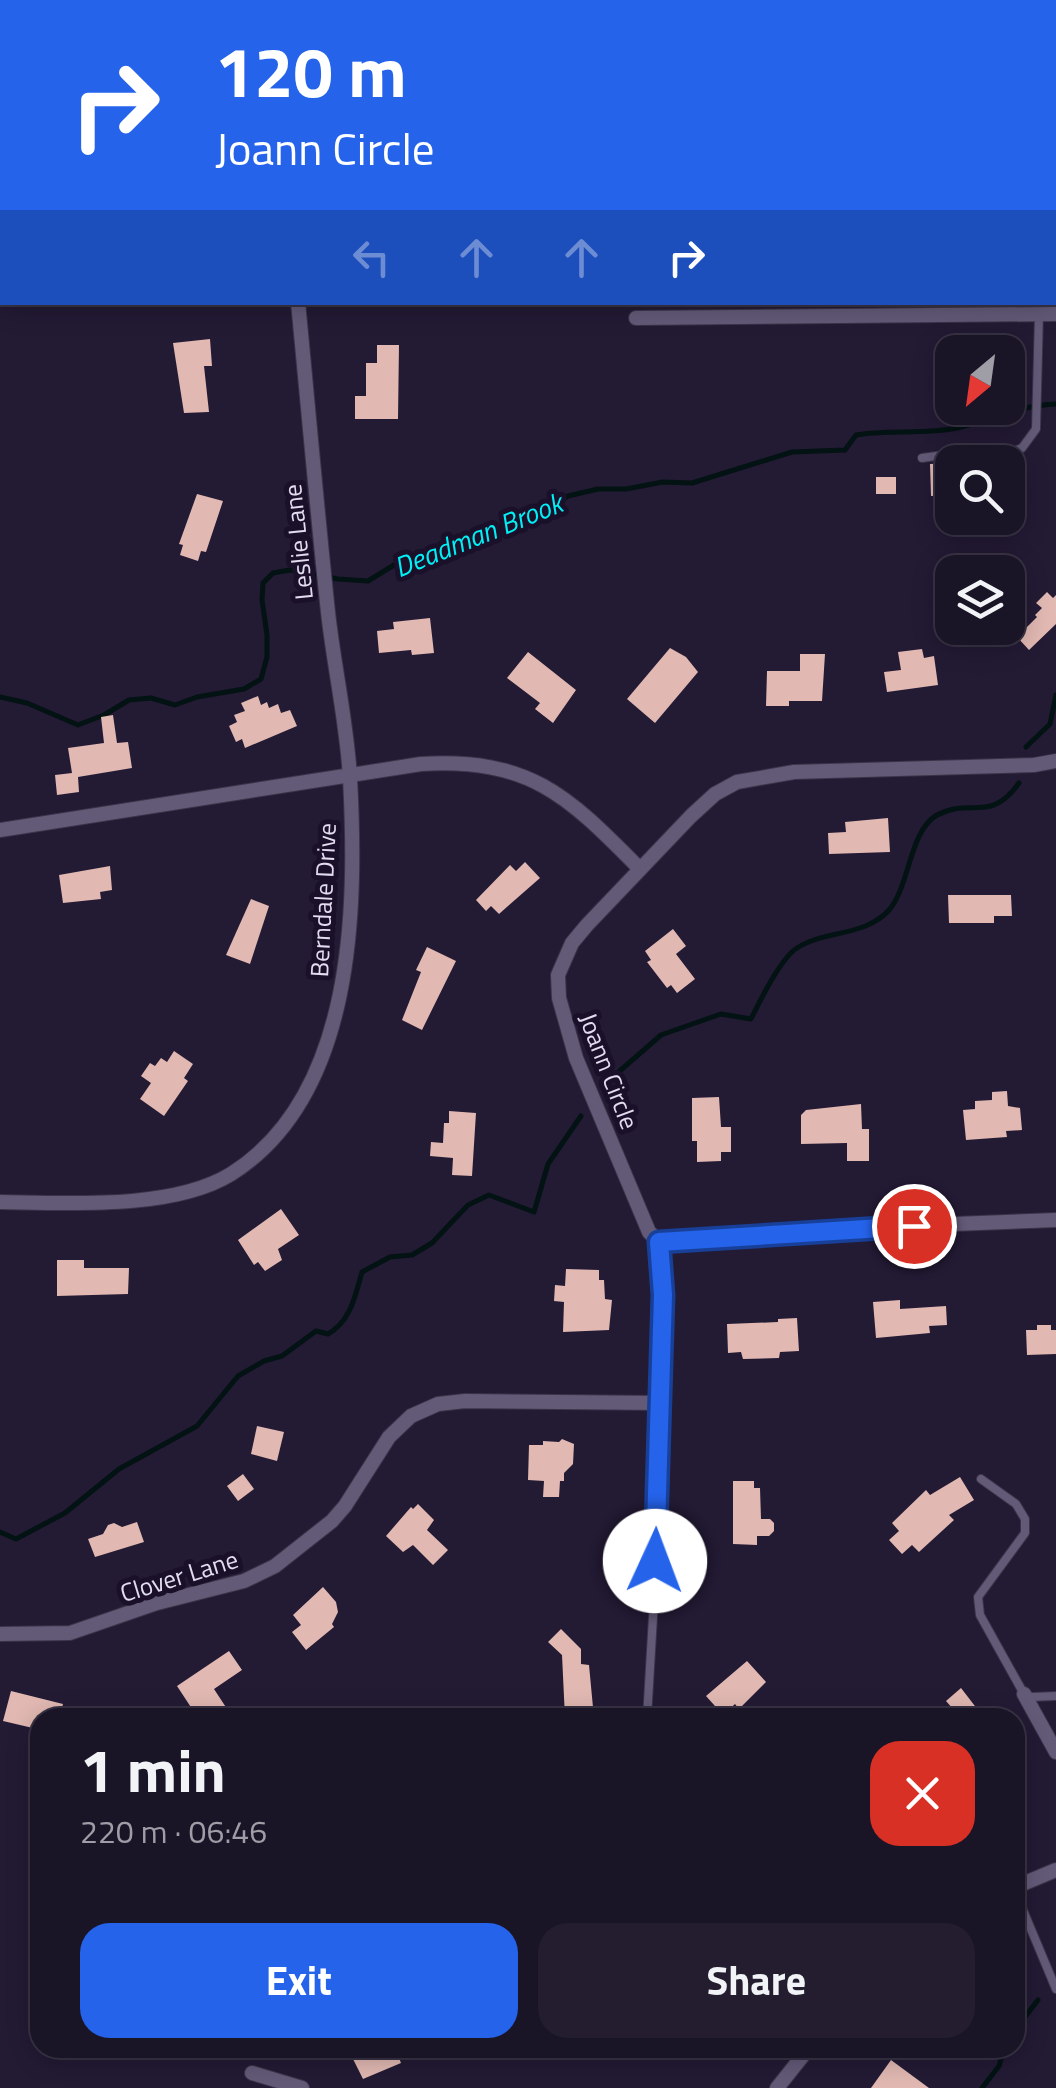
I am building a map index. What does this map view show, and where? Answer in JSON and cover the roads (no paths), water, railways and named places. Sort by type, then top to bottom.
[{"type":"street","name":"Leslie Lane","points":[[298,305],[326,590],[350,776]]},
{"type":"street","points":[[636,318],[1056,314]]},
{"type":"street","name":"Joann Circle","points":[[659,1242],[649,1232],[576,1058],[559,998],[558,975],[572,943],[638,867],[715,794],[737,782],[758,776],[866,768],[1034,765],[1056,760]]},
{"type":"street","points":[[0,830],[421,764],[461,762],[524,775],[555,791],[638,867]]},
{"type":"street","name":"Berndale Drive","points":[[0,1202],[91,1204],[180,1192],[230,1174],[275,1137],[311,1082],[326,1045],[346,970],[350,776]]},
{"type":"street","points":[[654,1600],[663,1295],[659,1242],[1056,1220]]},
{"type":"street","name":"Clover Lane","points":[[0,1634],[70,1633],[156,1603],[244,1581],[275,1566],[314,1539],[346,1506],[389,1437],[411,1416],[438,1404],[660,1403]]},
{"type":"street","points":[[1024,1694],[1056,1752]]},
{"type":"street","points":[[1025,1884],[1056,1870]]},
{"type":"street","points":[[777,2088],[801,2058]]},
{"type":"street","points":[[252,2073],[302,2088]]},
{"type":"lane","points":[[922,458],[958,453],[994,458],[1022,448],[1036,429],[1039,314]]},
{"type":"lane","points":[[981,1479],[1016,1504],[1025,1520],[1025,1533],[986,1584],[978,1605],[980,1615],[1024,1694],[1056,1696]]},
{"type":"lane","points":[[648,1708],[654,1600]]},
{"type":"lane","points":[[1025,1914],[1056,1990]]},
{"type":"waterway","name":"Deadman Brook","points":[[0,697],[27,703],[78,725],[129,700],[151,698],[175,705],[244,689],[261,679],[267,657],[263,583],[273,573],[290,570],[368,581],[394,565],[483,535],[548,509],[568,496],[663,482],[692,483],[792,452],[845,450],[856,435],[944,430],[1056,404]]},
{"type":"waterway","points":[[1026,747],[1050,724],[1056,695]]},
{"type":"waterway","points":[[606,1083],[661,1035],[721,1014],[751,1019],[777,971],[797,948],[868,925],[889,910],[921,833],[937,815],[999,803],[1019,783]]},
{"type":"waterway","points":[[0,1532],[16,1539],[65,1513],[119,1469],[197,1426],[238,1376],[282,1356],[316,1331],[328,1334],[336,1329],[351,1307],[362,1272],[390,1257],[412,1255],[432,1243],[468,1205],[489,1195],[534,1212],[548,1164],[581,1116]]},
{"type":"waterway","points":[[1025,2017],[1038,2000]]},
{"type":"waterway","points":[[982,2088],[1001,2058]]}]
